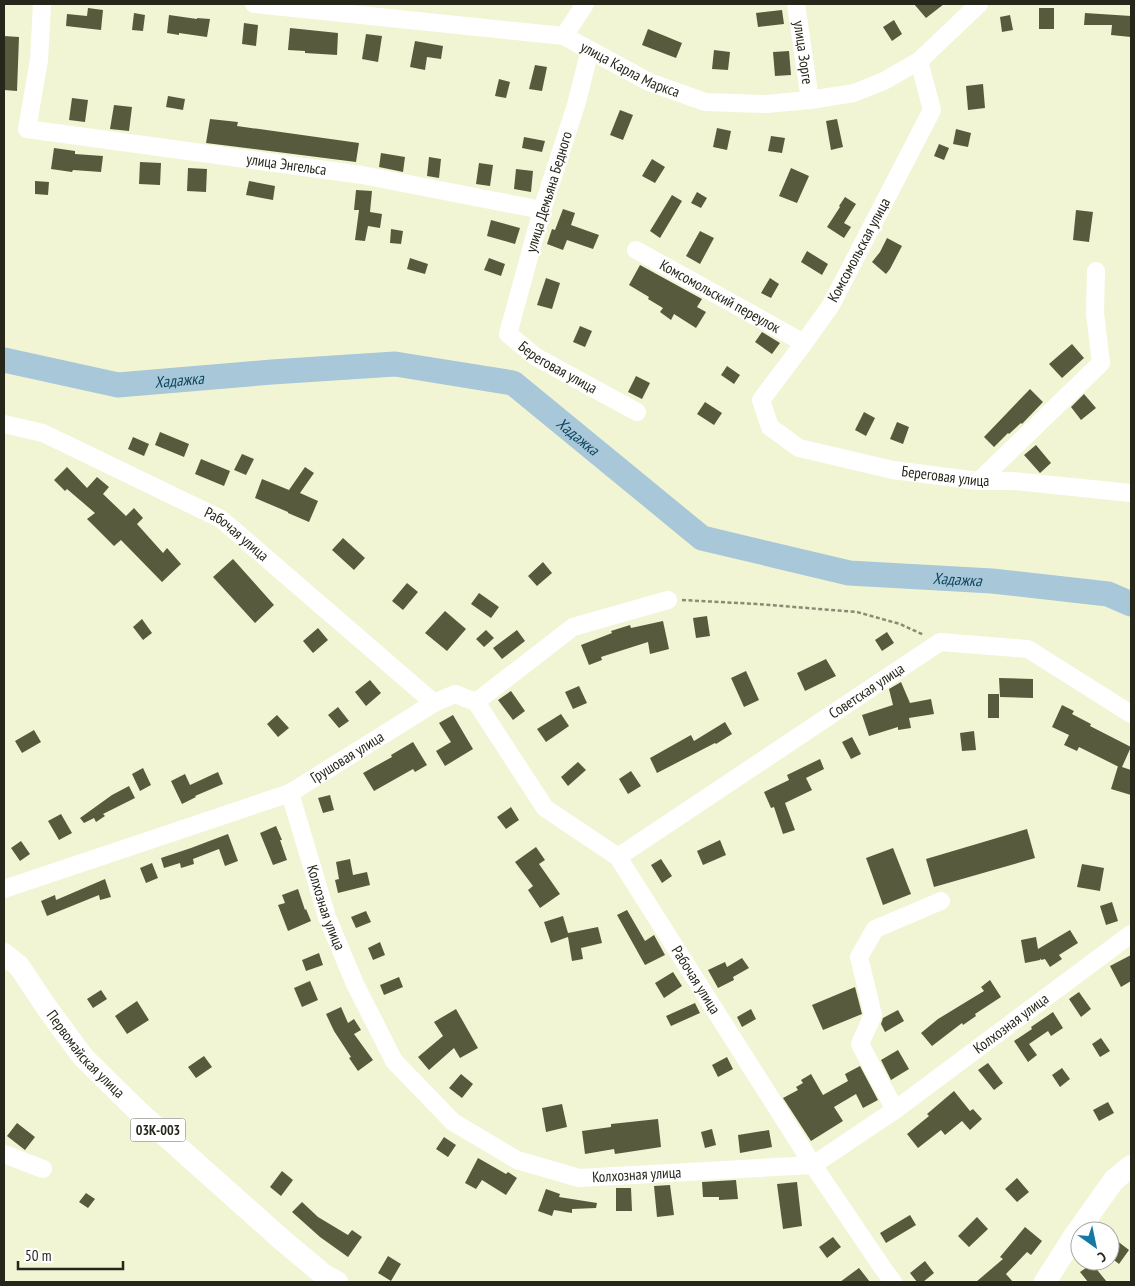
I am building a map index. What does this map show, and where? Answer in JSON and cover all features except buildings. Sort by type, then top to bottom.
[{"type":"main road","name":"Первомайская улица","points":[[4,954],[19,966],[83,1057],[140,1113],[296,1251],[324,1275],[337,1282]]},
{"type":"main road","points":[[1046,1282],[1114,1180],[1131,1166]]},
{"type":"street","name":"улица Энгельса","points":[[42,4],[39,60],[27,129],[362,175],[542,210]]},
{"type":"street","name":"улица Карла Маркса","points":[[254,4],[564,36],[649,82],[705,102],[766,104],[854,93],[884,81],[919,61],[979,4]]},
{"type":"street","points":[[564,36],[585,4]]},
{"type":"street","name":"улица Зорге","points":[[796,4],[810,100]]},
{"type":"street","name":"улица Демьяна Бедного","points":[[508,334],[542,210],[576,105],[590,50]]},
{"type":"street","name":"Комсомольская улица","points":[[770,427],[761,400],[831,305],[932,110],[919,61]]},
{"type":"street","name":"Комсомольский переулок","points":[[636,250],[804,343]]},
{"type":"street","points":[[979,481],[1101,363],[1095,313],[1096,271]]},
{"type":"street","name":"Береговая улица","points":[[508,334],[536,357],[637,412]]},
{"type":"street","name":"Рабочая улица","points":[[4,424],[43,433],[221,519],[434,703]]},
{"type":"street","name":"Береговая улица","points":[[770,427],[799,448],[893,470],[979,481],[1013,481],[1131,492]]},
{"type":"street","points":[[476,702],[573,627],[668,600]]},
{"type":"street","points":[[940,642],[1028,649],[1131,714]]},
{"type":"street","name":"Советская улица","points":[[618,857],[940,642]]},
{"type":"street","name":"Грушовая улица","points":[[4,889],[290,793],[434,703],[455,694],[476,702]]},
{"type":"street","name":"Рабочая улица","points":[[476,702],[545,808],[618,857],[813,1165],[894,1282]]},
{"type":"street","name":"Колхозная улица","points":[[290,793],[327,917],[359,992],[394,1061],[453,1122],[517,1160],[579,1178],[813,1165],[895,1110],[1131,934]]},
{"type":"street","points":[[895,1110],[860,1044],[873,1015],[859,957],[875,929],[941,900]]},
{"type":"street","points":[[4,1154],[43,1169]]},
{"type":"path","points":[[668,600],[757,604],[856,612],[900,624],[940,642]]},
{"type":"waterway","name":"Хадажка","points":[[4,360],[118,385],[395,364],[513,383],[702,538],[849,573],[992,581],[1108,594],[1131,604]]}]
